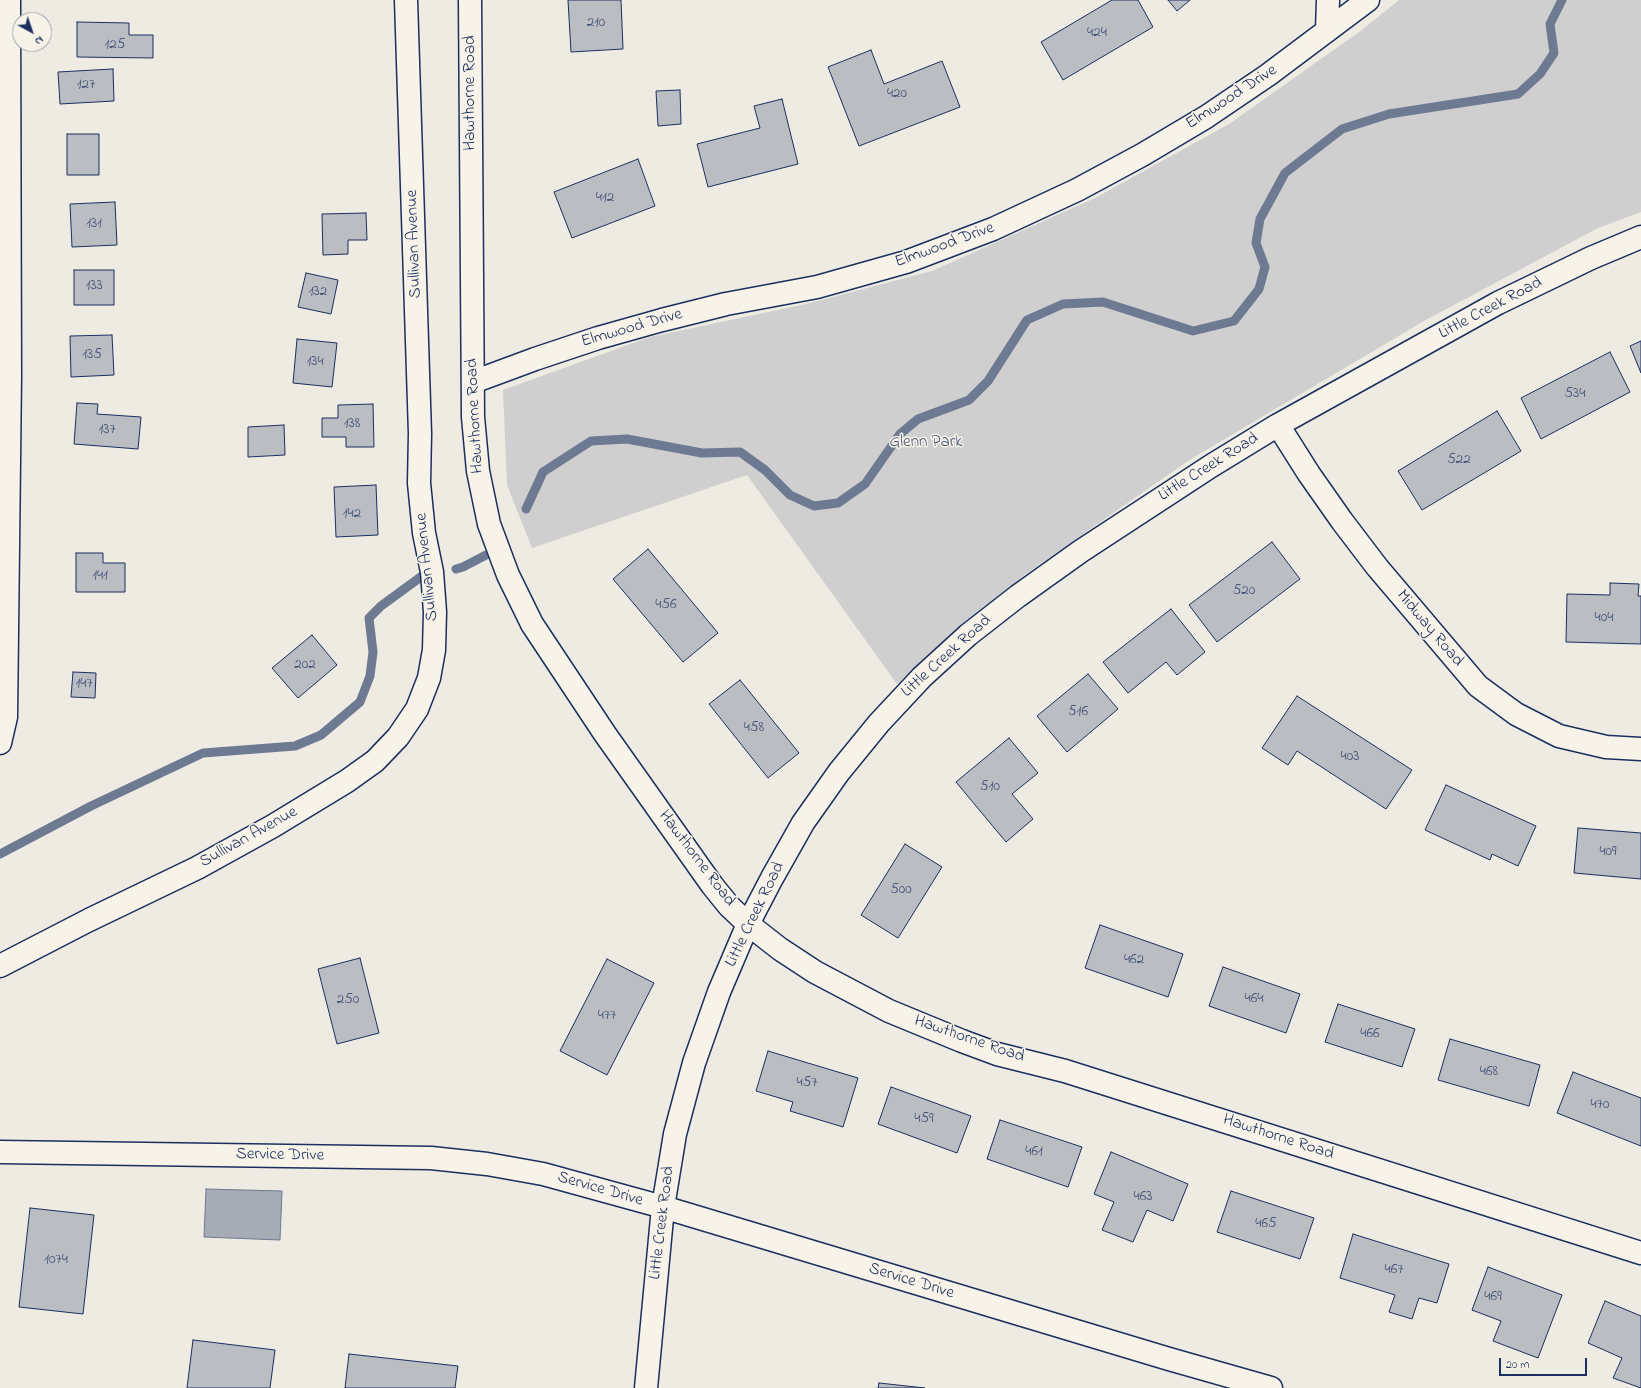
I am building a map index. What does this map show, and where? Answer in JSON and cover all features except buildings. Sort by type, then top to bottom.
[{"type":"street","points":[[0,743],[6,717],[5,375],[9,0]]},
{"type":"street","name":"Sullivan Avenue","points":[[0,966],[89,920],[197,868],[273,826],[347,781],[375,761],[398,737],[417,709],[429,678],[434,650],[435,612],[432,572],[424,533],[419,483],[420,418],[406,0]]},
{"type":"street","name":"Hawthorne Road","points":[[470,0],[473,417],[478,471],[489,524],[508,575],[532,624],[605,734],[712,885],[729,906],[748,924],[780,949],[815,972],[889,1011],[962,1041],[997,1054],[1066,1071],[1641,1253]]},
{"type":"street","points":[[1327,31],[1328,0]]},
{"type":"street","name":"Elmwood Drive","points":[[473,382],[598,338],[662,320],[726,304],[817,287],[906,262],[993,229],[1077,190],[1142,155],[1206,117],[1262,80],[1368,0]]},
{"type":"street","name":"Little Creek Road","points":[[646,1388],[663,1208],[676,1134],[694,1063],[719,992],[748,924],[772,878],[803,823],[839,772],[878,723],[922,677],[968,635],[1018,596],[1081,551],[1211,466],[1278,425],[1498,303],[1591,258],[1641,237]]},
{"type":"street","name":"Midway Road","points":[[1278,425],[1334,509],[1377,567],[1478,686],[1516,714],[1559,736],[1606,747],[1641,749]]},
{"type":"street","name":"Service Drive","points":[[0,1152],[431,1158],[487,1164],[543,1174],[663,1208],[1162,1357],[1271,1388]]},
{"type":"green space","name":"Glenn Park","points":[[1399,0],[1641,0],[1641,212],[1598,228],[1424,321],[1191,459],[1024,575],[897,684],[747,475],[532,548],[507,485],[503,390],[650,337],[806,304],[932,271],[1095,198],[1229,124],[1362,30]]},
{"type":"shaded area","points":[[206,1189],[282,1191],[280,1240],[204,1237]]},
{"type":"waterway","points":[[526,509],[543,472],[591,441],[627,439],[702,453],[740,452],[765,470],[790,495],[814,506],[838,503],[865,484],[900,434],[918,419],[969,400],[988,381],[1027,320],[1063,304],[1103,302],[1193,331],[1234,321],[1259,289],[1265,267],[1256,243],[1260,219],[1285,173],[1342,129],[1389,114],[1518,94],[1540,74],[1554,53],[1550,24],[1562,0]]},
{"type":"waterway","points":[[456,569],[486,555]]},
{"type":"waterway","points":[[0,854],[91,806],[203,753],[295,746],[321,735],[360,702],[370,676],[373,652],[369,618],[381,606],[422,576]]}]
